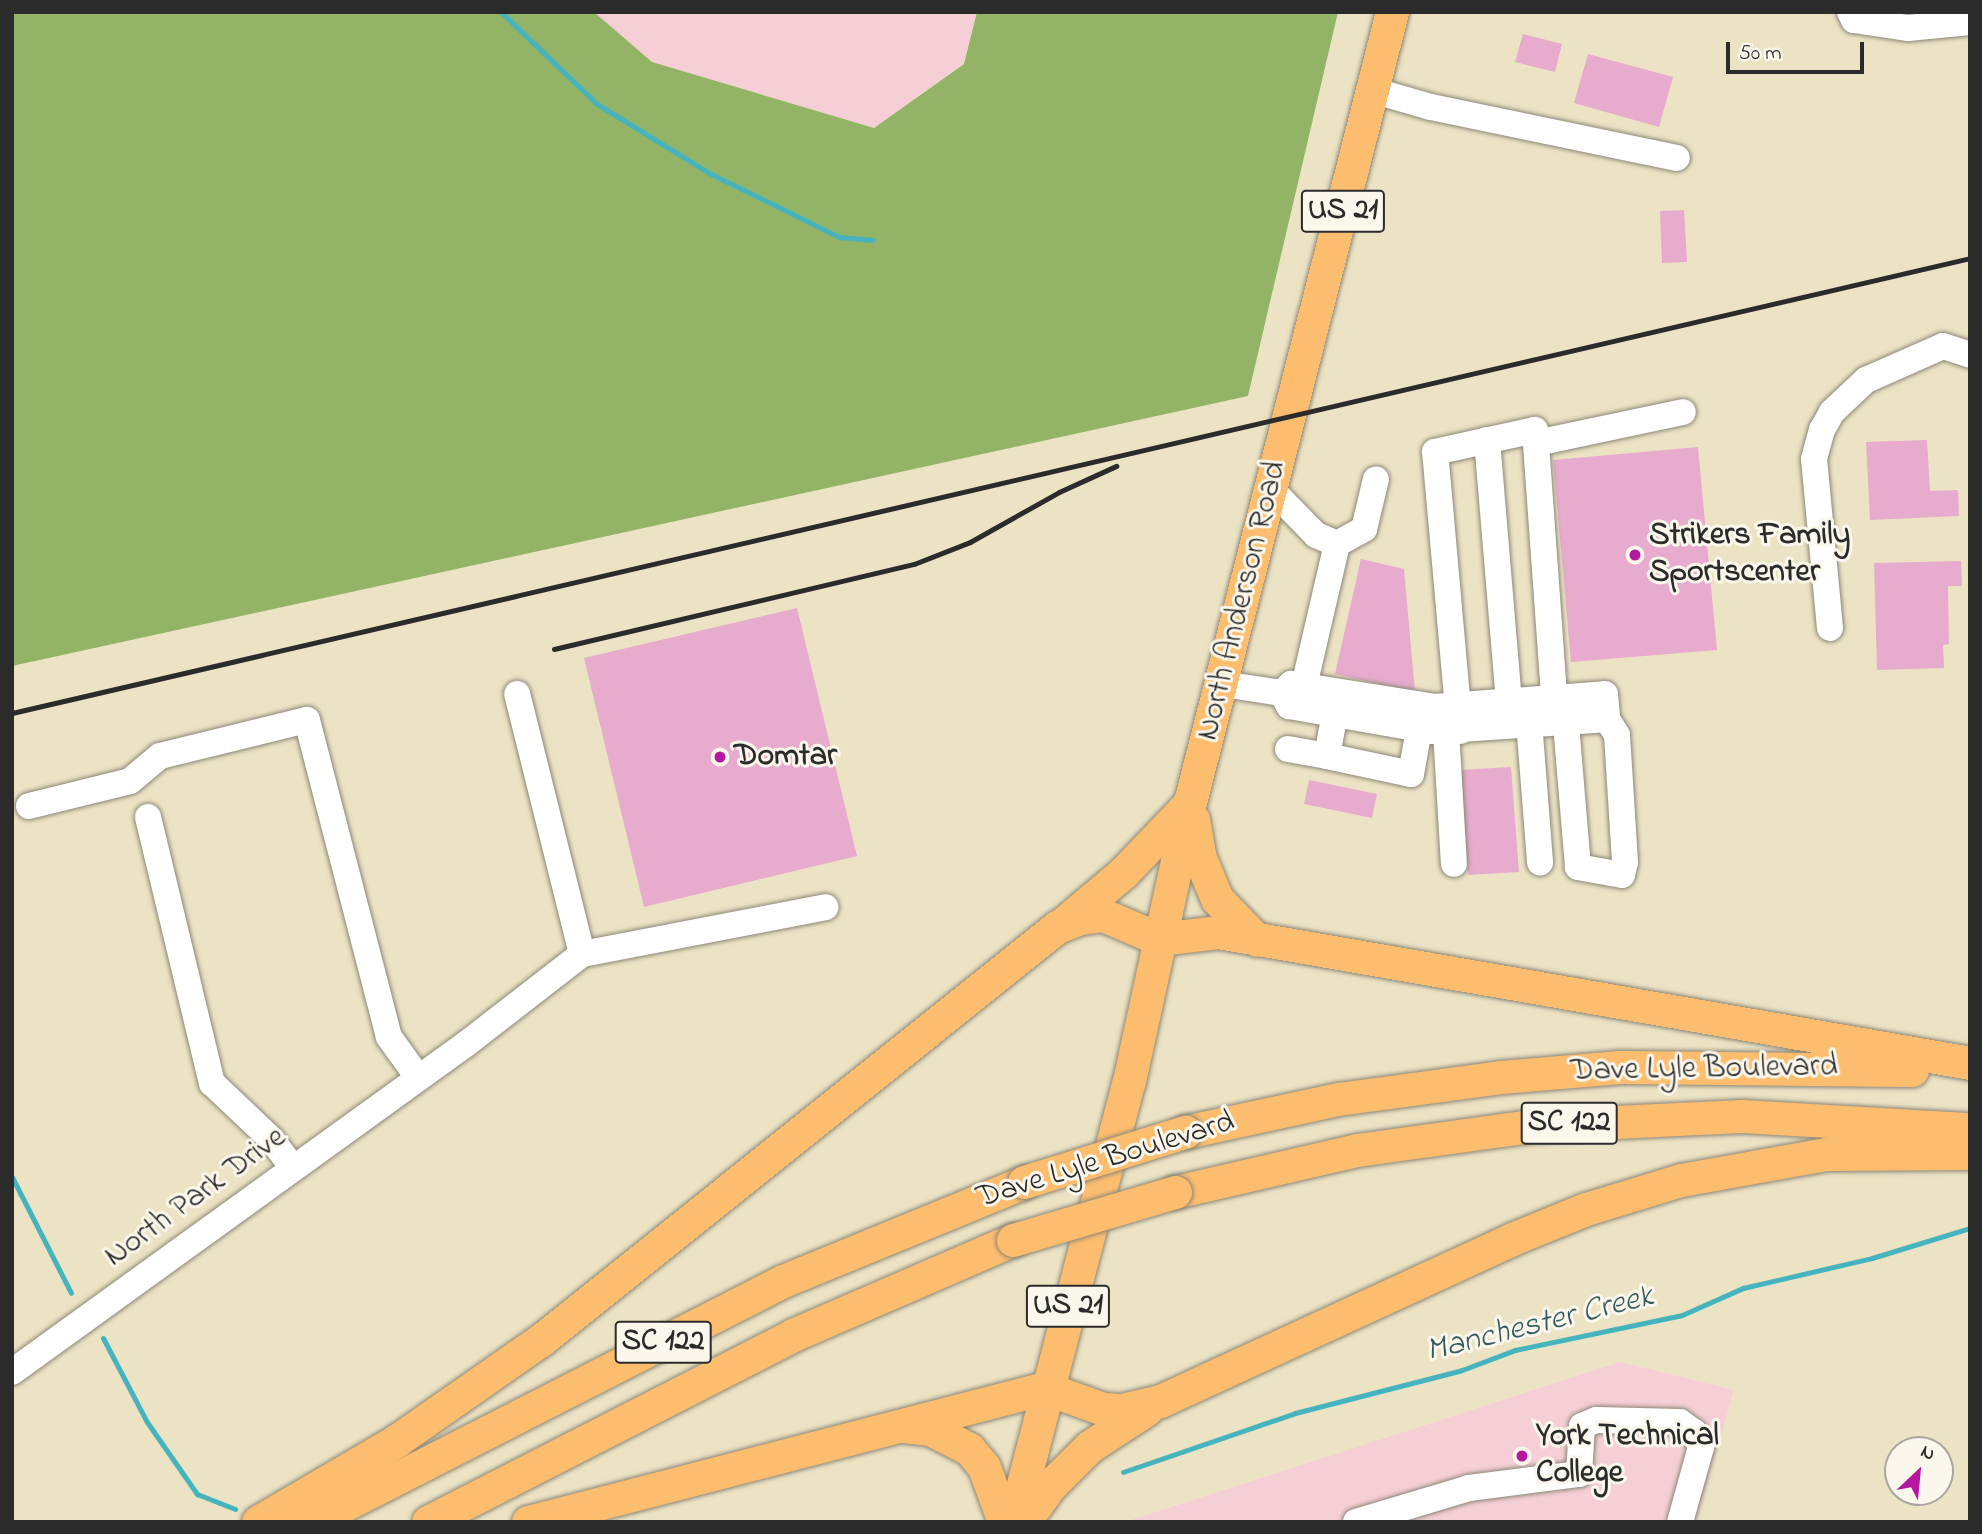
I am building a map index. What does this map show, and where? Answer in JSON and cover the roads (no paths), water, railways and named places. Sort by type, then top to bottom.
[{"type":"main road","name":"North Anderson Road","points":[[1045,1388],[1101,1191],[1190,802],[1223,684],[1392,12]]},
{"type":"main road","points":[[258,1522],[396,1441],[541,1340],[1123,873],[1190,802]]},
{"type":"main road","points":[[1190,802],[1206,877],[1225,910],[1259,942]]},
{"type":"main road","points":[[1057,927],[1103,915],[1159,939],[1207,932],[1970,1063]]},
{"type":"main road","name":"Dave Lyle Boulevard","points":[[310,1522],[783,1282],[930,1217],[1024,1182],[1185,1132],[1395,1090],[1620,1067],[1837,1066],[1970,1077]]},
{"type":"main road","name":"Dave Lyle Boulevard","points":[[428,1522],[793,1335],[1013,1240],[1175,1192],[1357,1150],[1531,1126],[1742,1116],[1970,1129]]},
{"type":"main road","points":[[1024,1522],[1050,1486],[1089,1447],[1160,1401],[1586,1209],[1681,1180],[1770,1161],[1873,1152],[1970,1153]]},
{"type":"main road","points":[[528,1522],[884,1426],[1045,1388],[1103,1409],[1121,1410],[1160,1401]]},
{"type":"main road","name":"US 21","points":[[1013,1522],[1045,1388]]},
{"type":"main road","points":[[884,1426],[930,1429],[969,1449],[984,1467],[1004,1522]]},
{"type":"street","points":[[1850,12],[1854,20],[1908,28],[1970,22]]},
{"type":"street","points":[[1372,90],[1431,107],[1677,158]]},
{"type":"street","points":[[1830,628],[1814,459],[1822,430],[1832,412],[1866,380],[1943,346],[1970,355]]},
{"type":"street","points":[[1454,864],[1455,723],[1435,452],[1487,440],[1535,437],[1683,412]]},
{"type":"street","points":[[1535,437],[1554,698]]},
{"type":"street","points":[[1487,440],[1540,863]]},
{"type":"street","points":[[1376,479],[1364,529],[1337,544],[1289,706],[1337,703],[1434,707],[1455,723]]},
{"type":"street","points":[[1272,490],[1316,535],[1337,544]]},
{"type":"street","points":[[1223,684],[1293,690]]},
{"type":"street","points":[[517,694],[582,954],[826,907]]},
{"type":"street","points":[[1337,703],[1419,729],[1522,709],[1554,698],[1605,694],[1607,719],[1618,735],[1625,870],[1617,876],[1583,870],[1576,860],[1566,723]]},
{"type":"street","points":[[1327,756],[1337,703]]},
{"type":"street","points":[[1522,709],[1566,723],[1607,719]]},
{"type":"street","points":[[30,806],[130,781],[160,756],[307,720],[389,1037],[417,1076]]},
{"type":"street","points":[[1288,749],[1411,774],[1419,729]]},
{"type":"street","points":[[148,817],[212,1083],[272,1140],[293,1168]]},
{"type":"street","name":"North Park Drive","points":[[12,1372],[582,954]]},
{"type":"street","points":[[1356,1522],[1469,1488],[1578,1474],[1582,1426],[1596,1420],[1680,1422],[1694,1432],[1701,1447],[1681,1522]]},
{"type":"waterway","points":[[501,12],[597,104],[709,173],[839,237],[873,240]]},
{"type":"waterway","points":[[12,1177],[71,1293]]},
{"type":"waterway","name":"Manchester Creek","points":[[1123,1472],[1295,1413],[1462,1370],[1515,1350],[1682,1315],[1743,1288],[1872,1258],[1970,1228]]},
{"type":"waterway","points":[[103,1338],[147,1422],[197,1494],[235,1509]]},
{"type":"railway","points":[[12,713],[1970,258]]},
{"type":"railway","points":[[554,649],[914,564],[970,542],[1059,492],[1116,466]]},
{"type":"place","name":"Strikers Family Sportscenter","points":[[1635,555]]},
{"type":"place","name":"Domtar","points":[[720,757]]},
{"type":"place","name":"York Technical College","points":[[1522,1456]]}]
